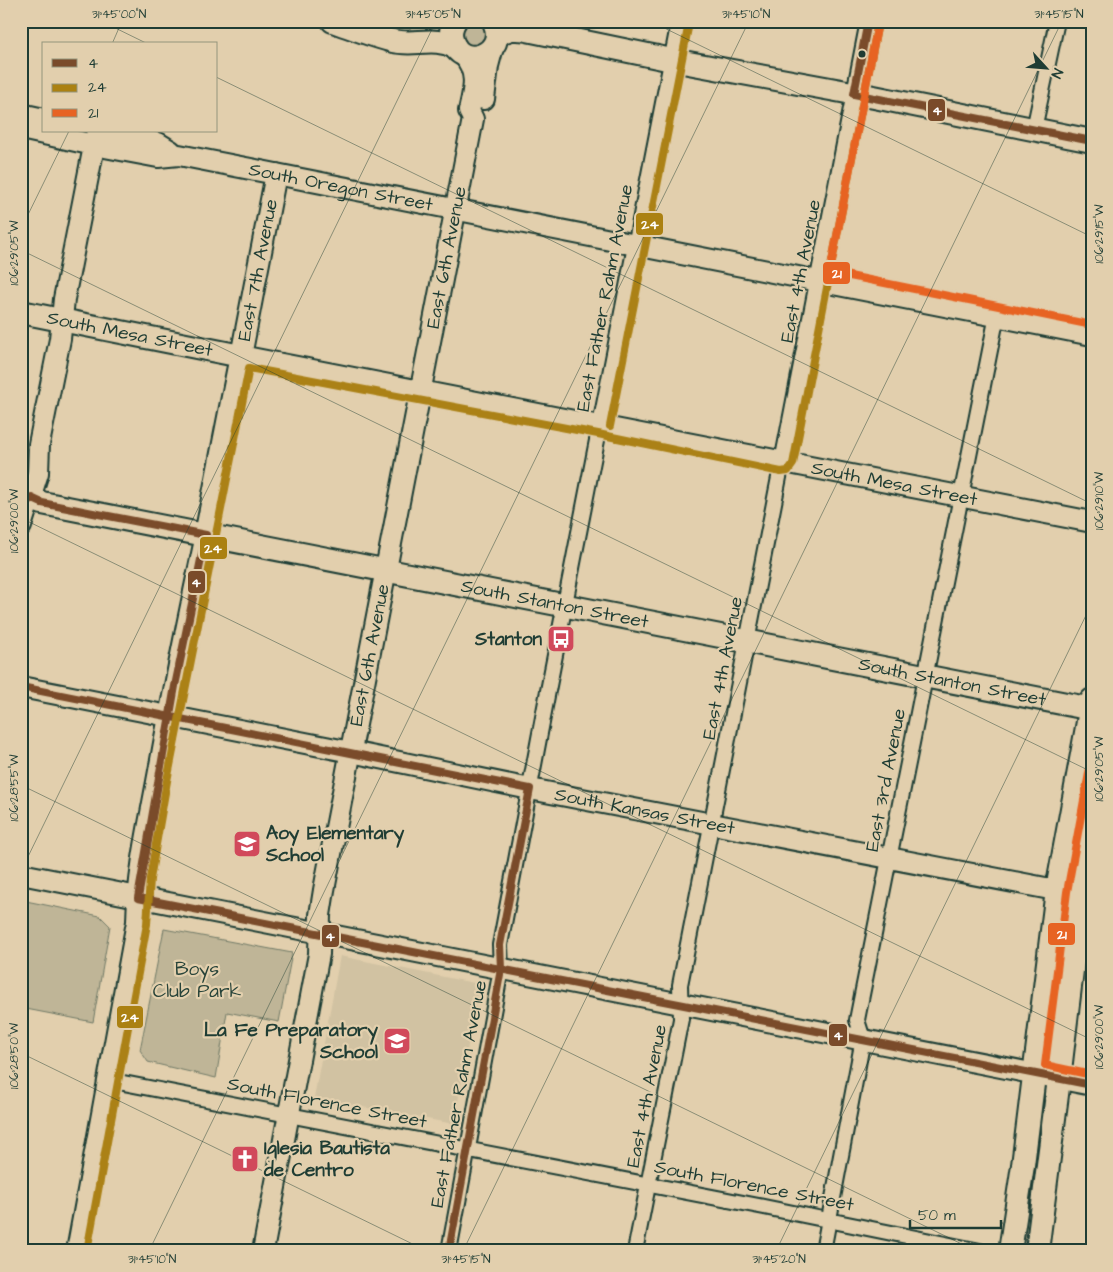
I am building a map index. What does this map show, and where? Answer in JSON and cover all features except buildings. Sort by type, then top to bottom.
[{"type":"main road","points":[[333,21],[393,41],[409,43],[446,42],[469,57],[481,56],[487,53],[494,35],[518,28],[672,60],[1092,141]]},
{"type":"main road","points":[[454,22],[451,35],[459,50]]},
{"type":"main road","name":"East 6th Avenue","points":[[473,119],[482,113],[494,35]]},
{"type":"main road","name":"East 6th Avenue","points":[[263,1251],[319,954],[320,916],[473,119],[469,111],[474,88],[474,76],[471,65],[459,50]]},
{"type":"main road","points":[[21,114],[42,119]]},
{"type":"main road","name":"South Oregon Street","points":[[21,129],[42,131]]},
{"type":"main road","name":"South Oregon Street","points":[[54,132],[98,136],[158,157],[180,155],[1092,334]]},
{"type":"main road","points":[[21,526],[25,495],[38,473],[40,444],[60,339],[64,300],[98,136]]},
{"type":"main road","name":"East 7th Avenue","points":[[77,1251],[137,922],[138,898],[169,716],[276,174]]},
{"type":"main road","name":"South Mesa Street","points":[[21,312],[600,424],[783,462],[1092,522]]},
{"type":"main road","points":[[21,469],[29,463],[40,444]]},
{"type":"main road","name":"South Stanton Street","points":[[25,495],[42,503],[564,607],[1091,706]]},
{"type":"main road","name":"South Kansas Street","points":[[21,687],[530,789],[1086,896]]},
{"type":"main road","points":[[1010,1251],[1023,1165],[1044,982],[1057,890],[1091,706]]},
{"type":"main road","points":[[1037,1251],[1086,896],[1092,828]]},
{"type":"main road","points":[[21,874],[1092,1085]]},
{"type":"street","name":"East Father Rahm Avenue","points":[[448,1251],[501,969],[500,946],[564,607],[679,21]]},
{"type":"street","name":"East 4th Avenue","points":[[635,1251],[681,1019],[680,985],[868,21]]},
{"type":"street","points":[[1034,130],[1057,21]]},
{"type":"street","name":"East 3rd Avenue","points":[[823,1251],[863,1039],[857,1020],[997,316]]},
{"type":"street","name":"South Florence Street","points":[[108,1080],[980,1251]]},
{"type":"shaded area","name":"La Fe Preparatory School","points":[[340,956],[479,984],[454,1124],[314,1098]]},
{"type":"green space","points":[[414,21],[446,21],[439,34],[411,32],[410,29]]},
{"type":"green space","points":[[469,21],[482,23],[489,32],[479,47],[466,45],[463,38],[463,29]]},
{"type":"green space","points":[[21,900],[100,916],[110,926],[93,1022],[21,1008]]},
{"type":"green space","name":"Boys Club Park","points":[[164,929],[292,953],[279,1022],[227,1012],[216,1078],[148,1062],[140,1050]]},
{"type":"transit line","name":"4","points":[[868,21],[854,94],[1092,141]]},
{"type":"transit line","name":"24","points":[[610,426],[689,23]]},
{"type":"transit line","name":"24","points":[[87,1251],[147,924],[150,879],[167,781],[249,368],[598,434],[781,472],[788,471],[793,464],[878,23]]},
{"type":"transit line","name":"21","points":[[878,23],[830,272],[1092,325]]},
{"type":"transit line","name":"4","points":[[21,525],[29,497],[42,503],[206,535],[175,686],[138,898],[1092,1085]]},
{"type":"transit line","name":"4","points":[[21,687],[530,789],[500,945],[501,969],[449,1251]]},
{"type":"transit line","name":"21","points":[[1092,757],[1067,892],[1045,1065],[1092,1075]]},
{"type":"place","name":"Stanton","points":[[561,639]]},
{"type":"place","name":"Aoy Elementary School","points":[[247,844]]},
{"type":"place","name":"La Fe Preparatory School","points":[[397,1041]]},
{"type":"place","name":"Iglesia Bautista de Centro","points":[[245,1159]]}]
